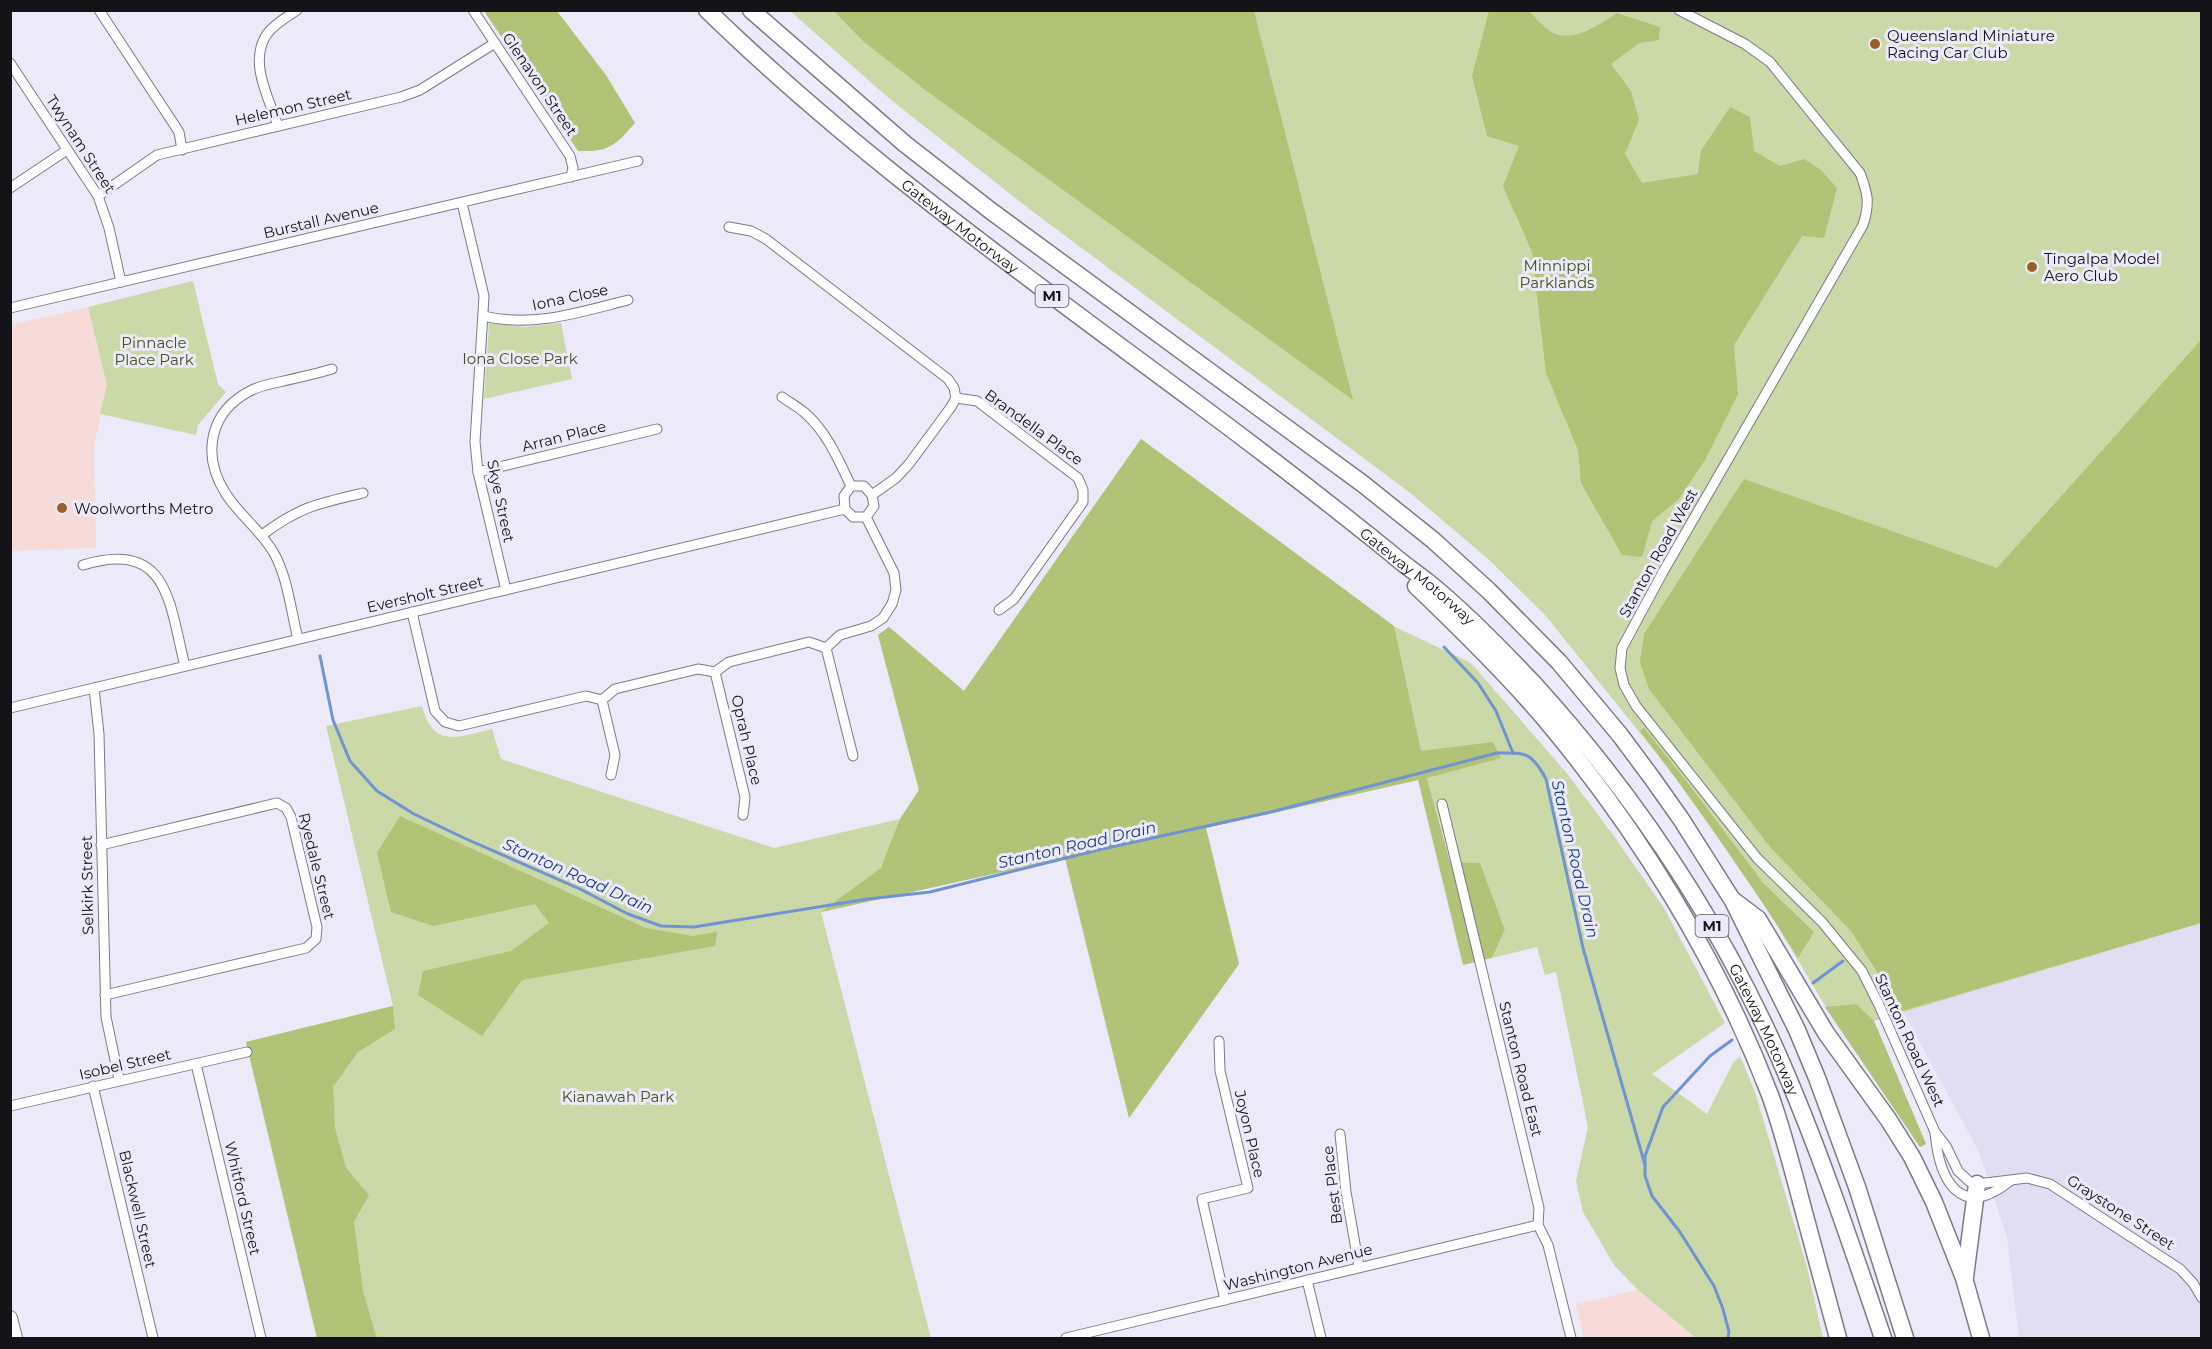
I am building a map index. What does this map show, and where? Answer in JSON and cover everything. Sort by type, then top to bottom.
[{"type":"highway","name":"Gateway Motorway","points":[[707,10],[789,85],[888,170],[975,238],[1319,495],[1408,567],[1464,614],[1547,700],[1616,782],[1686,883],[1721,942],[1779,1056],[1818,1154],[1883,1338]]},
{"type":"highway","name":"Gateway Motorway","points":[[751,10],[897,138],[982,205],[1363,484],[1441,548],[1532,633],[1595,705],[1620,735],[1681,819],[1733,901],[1797,1030],[1826,1100],[1857,1187],[1905,1338]]},
{"type":"highway","points":[[1408,567],[1415,585],[1504,674],[1584,769],[1660,878],[1719,981],[1770,1095],[1789,1154],[1838,1338]]},
{"type":"highway","points":[[1733,901],[1758,919],[1826,1033],[1901,1138],[1934,1202],[1964,1278],[1982,1338]]},
{"type":"highway","points":[[1964,1278],[1976,1191]]},
{"type":"street","points":[[99,10],[179,132],[182,150]]},
{"type":"street","points":[[278,126],[262,78],[260,48],[268,33],[297,10]]},
{"type":"street","name":"Glenavon Street","points":[[473,10],[570,156],[573,168],[571,177]]},
{"type":"street","name":"Stanton Road West","points":[[1679,10],[1745,44],[1770,62],[1860,173],[1869,208],[1863,225],[1663,572],[1622,648],[1620,668],[1624,685],[1636,706],[1756,858],[1822,922],[1862,971],[1935,1132],[1946,1146],[1962,1175],[1976,1191],[1962,1195],[1950,1182],[1937,1150],[1935,1132]]},
{"type":"street","name":"Helemon Street","points":[[98,196],[158,155],[401,97],[420,90],[495,43]]},
{"type":"street","name":"Twynam Street","points":[[10,63],[98,196],[109,228],[121,282]]},
{"type":"street","points":[[10,188],[67,150]]},
{"type":"street","name":"Burstall Avenue","points":[[10,308],[638,161]]},
{"type":"street","name":"Skye Street","points":[[462,203],[484,296],[475,442],[478,472],[506,590]]},
{"type":"street","points":[[729,227],[751,231],[766,239],[948,379],[954,388],[956,398],[951,407],[909,464],[872,495]]},
{"type":"street","name":"Iona Close","points":[[483,316],[502,320],[550,319],[628,300]]},
{"type":"street","points":[[298,639],[282,572],[275,554],[262,535],[232,502],[214,471],[211,453],[212,439],[218,422],[240,397],[254,388],[332,369]]},
{"type":"street","points":[[782,397],[806,414],[820,429],[831,445],[851,486]]},
{"type":"street","name":"Brandella Place","points":[[956,398],[977,401],[1078,478],[1083,490],[1083,502],[1014,599],[999,610]]},
{"type":"street","name":"Arran Place","points":[[478,472],[657,429]]},
{"type":"street","points":[[851,486],[864,486],[872,495],[874,507],[866,517]]},
{"type":"street","points":[[851,486],[844,496],[845,508],[854,516],[866,517]]},
{"type":"street","points":[[262,535],[296,512],[313,505],[363,493]]},
{"type":"street","name":"Eversholt Street","points":[[10,708],[845,508]]},
{"type":"street","points":[[826,648],[840,635],[872,626],[884,618],[892,604],[896,590],[894,573],[866,517]]},
{"type":"street","points":[[83,565],[104,558],[123,558],[142,564],[157,575],[167,592],[185,666]]},
{"type":"street","points":[[412,612],[435,711],[445,722],[459,726],[586,696],[602,700]]},
{"type":"street","points":[[602,700],[615,689],[698,669],[715,672],[729,662],[809,642],[826,648]]},
{"type":"street","points":[[826,648],[853,756]]},
{"type":"street","name":"Oprah Place","points":[[715,672],[745,797],[744,815]]},
{"type":"street","name":"Selkirk Street","points":[[94,688],[99,735],[106,1017],[119,1079]]},
{"type":"street","points":[[602,700],[615,755],[611,775]]},
{"type":"street","name":"Ryedale Street","points":[[101,845],[277,803],[286,808],[291,817],[317,927],[316,939],[306,948],[105,995]]},
{"type":"street","name":"Stanton Road East","points":[[1442,804],[1539,1209],[1538,1225],[1548,1245],[1571,1338]]},
{"type":"street","name":"Joyon Place","points":[[1219,1041],[1220,1071],[1248,1188],[1202,1199],[1225,1300]]},
{"type":"street","name":"Isobel Street","points":[[10,1106],[119,1079],[246,1052]]},
{"type":"street","name":"Whitford Street","points":[[196,1064],[261,1338]]},
{"type":"street","name":"Blackwell Street","points":[[93,1086],[153,1338]]},
{"type":"street","name":"Best Place","points":[[1341,1134],[1346,1192],[1359,1267]]},
{"type":"street","name":"Graystone Street","points":[[1976,1191],[2010,1181],[2034,1178],[2050,1184],[2170,1262],[2193,1283],[2202,1298]]},
{"type":"street","name":"Graystone Street","points":[[1976,1191],[1997,1191],[2010,1181]]},
{"type":"street","name":"Washington Avenue","points":[[1066,1338],[1538,1225]]},
{"type":"street","points":[[2193,1283],[2202,1277]]},
{"type":"street","points":[[1307,1280],[1321,1338]]},
{"type":"shaded area","points":[[88,307],[107,385],[94,446],[96,548],[11,551],[10,325]]},
{"type":"shaded area","points":[[2201,923],[2201,1338],[2019,1338],[2007,1238],[1979,1152],[1903,1011]]},
{"type":"shaded area","points":[[1638,1290],[1696,1338],[1584,1338],[1576,1304]]},
{"type":"green space","points":[[484,11],[557,11],[606,75],[635,123],[611,146],[604,149],[578,151]]},
{"type":"green space","name":"Minnippi Parklands","points":[[790,11],[2201,11],[2201,923],[1874,1021],[1926,1144],[1920,1147],[1826,1007],[1769,912],[1677,779],[1545,615],[1487,558],[1409,492],[1032,211],[891,100]]},
{"type":"green space","points":[[834,11],[1254,11],[1353,400],[928,92],[863,41]]},
{"type":"green space","points":[[1489,11],[1529,11],[1550,31],[1567,36],[1585,32],[1617,13],[1660,27],[1659,40],[1639,43],[1611,64],[1631,91],[1639,120],[1625,154],[1642,183],[1698,174],[1701,151],[1730,107],[1750,117],[1754,151],[1780,166],[1804,159],[1821,170],[1837,188],[1824,238],[1802,236],[1734,345],[1738,394],[1705,460],[1678,500],[1652,521],[1642,557],[1622,555],[1581,483],[1578,450],[1546,373],[1532,252],[1503,186],[1519,146],[1487,136],[1472,76]]},
{"type":"green space","name":"Pinnacle Place Park","points":[[193,281],[218,384],[226,392],[198,425],[196,435],[100,414],[107,385],[88,307]]},
{"type":"green space","name":"Iona Close Park","points":[[489,323],[525,327],[561,323],[572,379],[484,399]]},
{"type":"green space","points":[[2201,340],[2201,923],[1902,1011],[1851,931],[1770,847],[1649,689],[1640,662],[1644,634],[1744,479],[1997,568]]},
{"type":"green space","name":"Kianawah Park","points":[[1141,439],[1393,626],[1471,663],[1565,771],[1664,908],[1725,1023],[1652,1074],[1707,1114],[1733,1063],[1740,1056],[1755,1092],[1807,1267],[1823,1338],[1696,1338],[1638,1290],[1614,1265],[1583,1212],[1576,1181],[1588,1127],[1556,972],[1545,975],[1537,947],[1492,958],[1505,930],[1480,863],[1451,862],[1427,778],[1206,828],[1239,964],[1129,1118],[1065,858],[821,912],[931,1338],[317,1338],[246,1042],[393,1006],[326,726],[422,706],[433,729],[449,737],[492,729],[501,759],[774,848],[900,819],[919,790],[878,635],[889,627],[964,691]]},
{"type":"green space","points":[[1141,439],[1394,626],[1421,751],[1493,742],[1501,758],[1427,778],[1450,862],[1480,863],[1505,930],[1492,958],[1463,965],[1418,780],[1206,828],[1239,964],[1129,1118],[1065,858],[821,912],[881,868],[900,819],[919,790],[878,635],[889,627],[964,691]]},
{"type":"green space","points":[[1644,728],[1764,884],[1814,932],[1798,958],[1722,843],[1640,731]]},
{"type":"green space","points":[[400,816],[646,928],[693,936],[717,932],[715,946],[522,980],[482,1036],[418,995],[423,971],[511,951],[549,923],[535,904],[433,926],[391,912],[377,853]]},
{"type":"green space","points":[[1856,1004],[1874,1021],[1926,1144],[1920,1147],[1825,1007]]},
{"type":"green space","points":[[393,1006],[395,1029],[358,1052],[333,1087],[335,1128],[346,1168],[369,1195],[354,1222],[363,1291],[376,1336],[379,1338],[317,1338],[246,1042]]},
{"type":"waterway","points":[[1444,647],[1478,683],[1496,711],[1513,753]]},
{"type":"waterway","name":"Stanton Road Drain","points":[[320,656],[333,720],[350,761],[377,791],[414,814],[464,838],[580,889],[628,914],[661,926],[694,927],[868,899],[930,892],[1102,849],[1271,812],[1497,753],[1521,754],[1531,758],[1546,779],[1583,948],[1645,1165]]},
{"type":"waterway","points":[[1813,983],[1843,961]]},
{"type":"waterway","name":"Stanton Road Drain","points":[[1728,1338],[1729,1332],[1723,1309],[1714,1286],[1680,1232],[1652,1196],[1645,1176],[1645,1156],[1663,1107],[1710,1056],[1732,1040]]},
{"type":"place","name":"Queensland Miniature Racing Car Club","points":[[1875,44]]},
{"type":"place","name":"Tingalpa Model Aero Club","points":[[2032,267]]},
{"type":"place","name":"Woolworths Metro","points":[[62,508]]}]
